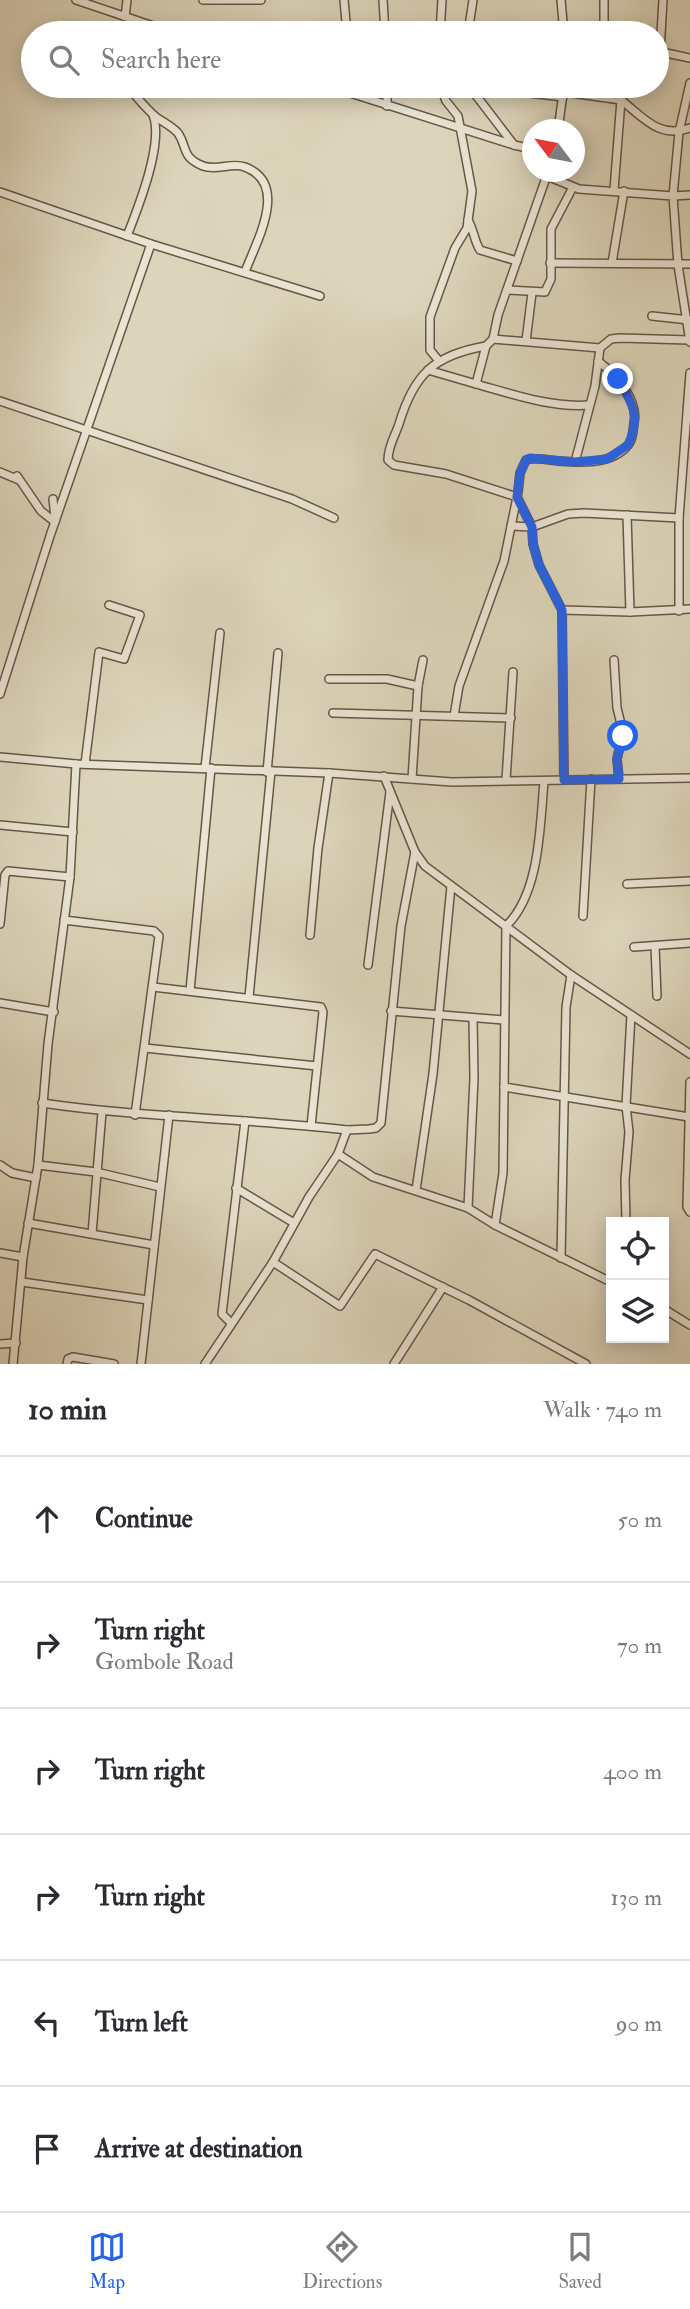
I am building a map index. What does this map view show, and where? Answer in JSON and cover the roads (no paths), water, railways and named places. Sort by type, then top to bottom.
[{"type":"street","points":[[76,0],[137,21]]},
{"type":"street","points":[[125,17],[127,0]]},
{"type":"street","points":[[203,0],[261,0]]},
{"type":"street","points":[[345,0],[346,21]]},
{"type":"street","points":[[383,0],[384,21]]},
{"type":"street","points":[[441,21],[442,0]]},
{"type":"street","points":[[470,21],[473,0]]},
{"type":"street","points":[[561,0],[563,21]]},
{"type":"street","points":[[604,0],[604,21]]},
{"type":"street","points":[[661,21],[663,0]]},
{"type":"street","points":[[669,53],[690,58]]},
{"type":"street","points":[[575,462],[600,348],[611,339],[620,338],[690,341],[689,320],[678,265],[673,196],[679,132],[690,83]]},
{"type":"street","points":[[137,98],[152,115],[176,131],[185,153],[191,159],[214,169],[243,166],[253,171],[268,191],[269,204],[245,272]]},
{"type":"street","points":[[369,98],[387,106],[522,147]]},
{"type":"street","points":[[387,98],[387,106]]},
{"type":"street","points":[[439,361],[430,350],[430,317],[468,220],[472,191],[458,116],[445,98]]},
{"type":"street","points":[[478,98],[514,145]]},
{"type":"street","points":[[560,119],[563,98]]},
{"type":"street","points":[[607,98],[621,100],[663,131],[679,132],[690,128]]},
{"type":"street","points":[[614,191],[621,100]]},
{"type":"street","points":[[127,236],[145,189],[152,157],[156,130],[152,115]]},
{"type":"street","points":[[544,182],[507,290],[494,339],[486,346],[468,349],[439,361],[428,370],[410,391],[389,449],[390,463],[394,465],[446,474],[517,497],[532,527],[537,561],[562,610],[564,780]]},
{"type":"street","points":[[563,182],[579,190],[690,195]]},
{"type":"street","points":[[507,290],[545,292],[551,279],[551,229],[573,187]]},
{"type":"street","points":[[612,264],[624,191]]},
{"type":"street","points":[[0,192],[151,244],[320,296]]},
{"type":"street","points":[[468,220],[480,250],[517,261]]},
{"type":"street","points":[[0,694],[55,522],[151,244]]},
{"type":"street","points":[[550,263],[690,264]]},
{"type":"street","points":[[526,341],[532,293]]},
{"type":"street","points":[[652,316],[689,320]]},
{"type":"street","points":[[494,339],[600,348]]},
{"type":"street","points":[[476,384],[486,346]]},
{"type":"street","points":[[454,716],[459,686],[504,561],[520,473],[526,460],[530,458],[575,462],[607,459],[628,445],[632,436],[636,415],[631,401],[618,379],[598,361]]},
{"type":"street","points":[[428,370],[495,390],[573,406],[589,405]]},
{"type":"street","points":[[679,611],[679,518],[690,373]]},
{"type":"street","points":[[0,398],[19,407],[292,499],[334,518]]},
{"type":"street","points":[[1,473],[18,478],[41,511],[55,522]]},
{"type":"street","points":[[53,499],[55,522]]},
{"type":"street","points":[[510,526],[532,527],[568,514],[679,518]]},
{"type":"street","points":[[627,515],[630,612]]},
{"type":"street","points":[[13,1364],[23,1257],[36,1178],[48,1044],[70,877],[80,764],[99,652],[124,659],[140,615],[109,605]]},
{"type":"street","points":[[562,610],[630,612],[690,609]]},
{"type":"street","points":[[190,991],[220,633]]},
{"type":"street","points":[[249,997],[278,653]]},
{"type":"street","points":[[412,779],[418,687],[423,660]]},
{"type":"street","points":[[614,660],[617,708],[623,736],[617,759],[619,779]]},
{"type":"street","points":[[506,780],[513,672]]},
{"type":"street","points":[[329,679],[387,679],[418,687]]},
{"type":"street","points":[[333,713],[511,718]]},
{"type":"street","points":[[0,757],[80,764],[384,776],[452,782],[690,778]]},
{"type":"street","points":[[310,935],[318,848],[329,774]]},
{"type":"street","points":[[384,776],[415,852],[425,866],[571,975],[690,1054]]},
{"type":"street","points":[[583,916],[591,779]]},
{"type":"street","points":[[495,1225],[503,1173],[506,926],[517,915],[530,889],[544,781]]},
{"type":"street","points":[[368,965],[391,788]]},
{"type":"street","points":[[0,825],[73,832]]},
{"type":"street","points":[[42,1104],[135,1115],[169,1115],[347,1130],[376,1128],[381,1123],[401,926],[415,852]]},
{"type":"street","points":[[0,924],[5,875],[8,870],[70,877]]},
{"type":"street","points":[[627,884],[690,881]]},
{"type":"street","points":[[416,1190],[439,1016],[451,886]]},
{"type":"street","points":[[64,920],[154,931],[159,936],[135,1115]]},
{"type":"street","points":[[635,947],[690,943]]},
{"type":"street","points":[[654,946],[657,996]]},
{"type":"street","points":[[561,1258],[566,1007],[571,975]]},
{"type":"street","points":[[153,987],[321,1007],[323,1012],[311,1126]]},
{"type":"street","points":[[0,1003],[54,1012]]},
{"type":"street","points":[[391,1011],[504,1020]]},
{"type":"street","points":[[626,1217],[625,1180],[629,1132],[626,1106],[631,1015]]},
{"type":"street","points":[[468,1208],[474,1078],[473,1018]]},
{"type":"street","points":[[145,1048],[317,1066]]},
{"type":"street","points":[[690,1082],[687,1208],[690,1212]]},
{"type":"street","points":[[504,1087],[689,1117]]},
{"type":"street","points":[[92,1234],[102,1112]]},
{"type":"street","points":[[141,1364],[169,1115]]},
{"type":"street","points":[[231,1323],[222,1314],[245,1121]]},
{"type":"street","points":[[205,1364],[243,1309],[338,1154],[347,1130]]},
{"type":"street","points":[[338,1154],[373,1177],[468,1208],[495,1225],[607,1280]]},
{"type":"street","points":[[0,1165],[12,1173],[36,1178]]},
{"type":"street","points":[[37,1165],[96,1172],[160,1187]]},
{"type":"street","points":[[236,1188],[294,1223]]},
{"type":"street","points":[[28,1223],[154,1245]]},
{"type":"street","points":[[0,1253],[23,1257]]},
{"type":"street","points":[[272,1262],[340,1306],[375,1254],[443,1287],[586,1364]]},
{"type":"street","points":[[22,1282],[148,1300]]},
{"type":"street","points":[[394,1364],[443,1287]]},
{"type":"street","points":[[669,1312],[690,1325]]},
{"type":"street","points":[[0,1344],[16,1343]]},
{"type":"street","points":[[67,1364],[72,1357],[114,1364]]}]
